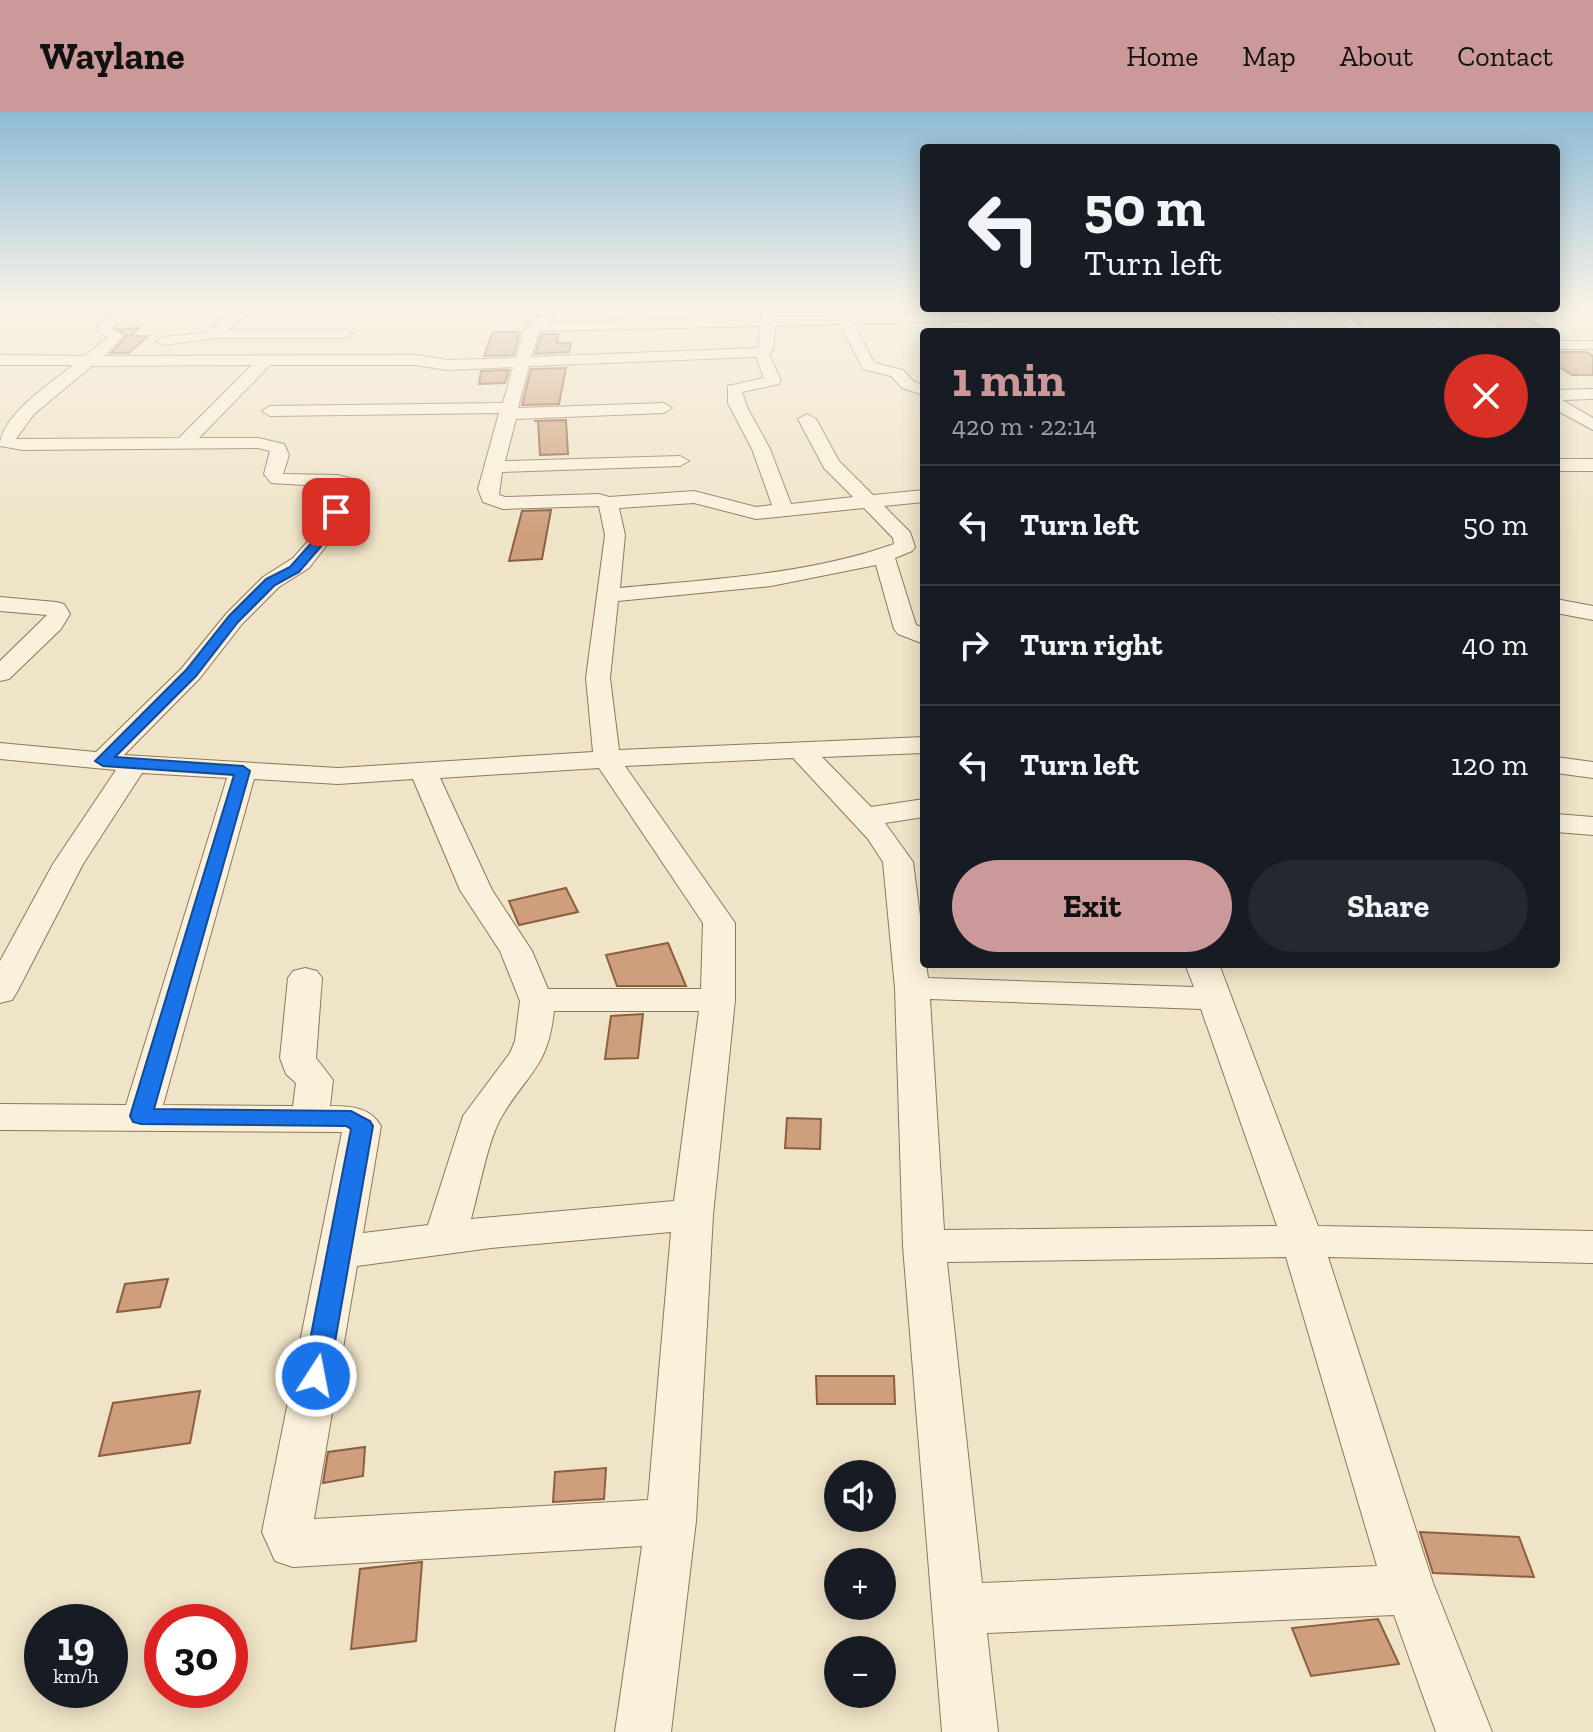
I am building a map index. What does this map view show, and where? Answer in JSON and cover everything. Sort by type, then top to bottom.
[{"type":"street","points":[[63,382],[25,413],[5,442],[23,445],[258,443],[278,448],[280,455],[273,474],[278,479],[337,481],[346,483],[347,487],[327,532],[301,563],[271,582],[234,619],[191,673],[103,761]]},
{"type":"street","points":[[185,442],[245,382]]},
{"type":"street","points":[[415,409],[430,382]]},
{"type":"street","points":[[515,382],[488,489],[493,500],[599,500],[608,503],[694,497],[756,513],[920,496]]},
{"type":"street","points":[[770,382],[734,389],[734,394],[739,411],[757,439],[784,512]]},
{"type":"street","points":[[1560,395],[1593,394]]},
{"type":"street","points":[[270,411],[316,404],[508,411],[664,408]]},
{"type":"street","points":[[1560,405],[1593,425]]},
{"type":"street","points":[[0,413],[25,413]]},
{"type":"street","points":[[606,596],[748,582],[884,556],[905,547],[903,536],[831,464],[807,419]]},
{"type":"street","points":[[494,467],[680,461]]},
{"type":"street","points":[[1560,465],[1593,465]]},
{"type":"street","points":[[608,503],[615,535],[598,678],[607,759],[719,923],[718,1000],[693,1215],[671,1521],[643,1732]]},
{"type":"street","points":[[884,556],[906,629],[920,635]]},
{"type":"street","points":[[1560,605],[1593,602]]},
{"type":"street","points":[[0,604],[41,606],[56,609],[59,614],[53,624],[0,674]]},
{"type":"street","points":[[1560,606],[1593,613]]},
{"type":"street","points":[[0,751],[134,764],[338,776],[607,759],[920,745]]},
{"type":"street","points":[[800,750],[880,834],[898,862],[912,988],[924,1246],[970,1732]]},
{"type":"street","points":[[0,992],[68,864],[134,764]]},
{"type":"street","points":[[1560,766],[1593,770]]},
{"type":"street","points":[[141,1116],[243,771]]},
{"type":"street","points":[[439,771],[476,890],[516,951],[532,993],[538,998],[557,1001],[718,1000]]},
{"type":"street","points":[[865,817],[920,809]]},
{"type":"street","points":[[1560,823],[1593,826]]},
{"type":"street","points":[[305,978],[298,1058],[299,1065],[315,1080],[310,1118]]},
{"type":"street","points":[[912,988],[1209,982],[1302,1241],[1411,1595],[1419,1607],[1464,1732]]},
{"type":"street","points":[[445,1237],[482,1116],[526,1057],[533,1041],[538,998]]},
{"type":"street","points":[[0,1117],[351,1119],[362,1126],[287,1532],[288,1540],[293,1544],[671,1521]]},
{"type":"street","points":[[340,1252],[445,1237],[693,1215]]},
{"type":"street","points":[[924,1246],[1302,1241],[1593,1247]]},
{"type":"street","points":[[959,1609],[1394,1588],[1411,1595]]},
{"type":"building","points":[[479,382],[505,382],[505,383],[479,384]]},
{"type":"building","points":[[528,382],[563,382],[559,404],[522,405]]},
{"type":"building","points":[[566,420],[568,454],[540,455],[538,421],[534,421]]},
{"type":"building","points":[[551,510],[542,559],[509,561],[522,511]]},
{"type":"building","points":[[566,888],[578,912],[519,925],[509,901]]},
{"type":"building","points":[[668,943],[686,986],[617,986],[606,955]]},
{"type":"building","points":[[643,1014],[638,1058],[605,1059],[611,1016]]},
{"type":"building","points":[[787,1118],[821,1119],[820,1149],[785,1148]]},
{"type":"building","points":[[168,1279],[160,1307],[117,1312],[125,1284]]},
{"type":"building","points":[[816,1376],[894,1376],[895,1404],[817,1404]]},
{"type":"building","points":[[200,1391],[190,1443],[99,1456],[113,1403]]},
{"type":"building","points":[[365,1447],[363,1476],[323,1483],[328,1452]]},
{"type":"building","points":[[606,1468],[604,1499],[553,1502],[555,1472]]},
{"type":"building","points":[[1420,1532],[1519,1537],[1534,1577],[1433,1573]]},
{"type":"building","points":[[422,1562],[416,1641],[351,1649],[360,1569]]},
{"type":"building","points":[[1378,1619],[1399,1664],[1311,1676],[1292,1628]]},
{"type":"route","points":[[316,1376],[362,1126],[351,1119],[141,1116],[243,771],[103,761],[191,673],[234,619],[271,582],[295,569],[327,532],[336,512]]}]
